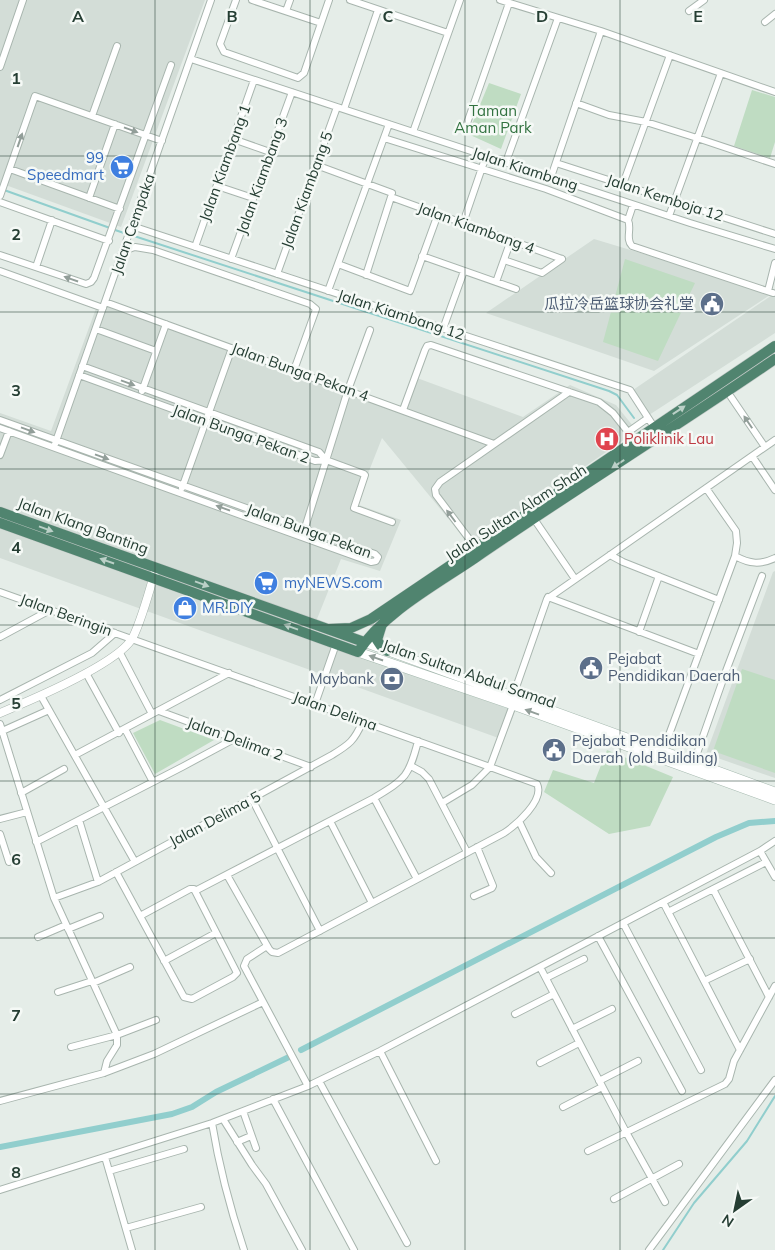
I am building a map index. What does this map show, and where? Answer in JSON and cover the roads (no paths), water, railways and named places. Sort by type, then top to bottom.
[{"type":"highway","name":"Jalan Sultan Alam Shah","points":[[359,641],[383,621],[654,427],[774,349]]},
{"type":"highway","name":"Jalan Sultan Alam Shah","points":[[370,619],[476,548],[622,461],[775,359]]},
{"type":"highway","name":"Jalan Klang Banting","points":[[0,512],[155,572]]},
{"type":"highway","name":"Jalan Klang Banting","points":[[0,523],[155,572]]},
{"type":"highway","name":"Jalan Sultan Abdul Samad","points":[[155,572],[359,641]]},
{"type":"highway","name":"Jalan Sultan Abdul Samad","points":[[155,572],[353,650]]},
{"type":"highway","points":[[328,629],[351,628],[370,619]]},
{"type":"highway","points":[[353,650],[370,619]]},
{"type":"highway","points":[[383,621],[377,640],[387,650]]},
{"type":"main road","name":"Jalan Sultan Abdul Samad","points":[[359,641],[387,650],[775,801]]},
{"type":"main road","name":"Jalan Sultan Abdul Samad","points":[[353,650],[513,700],[663,751],[775,792]]},
{"type":"street","points":[[0,67],[24,0]]},
{"type":"street","name":"Jalan Cempaka","points":[[54,447],[211,0]]},
{"type":"street","points":[[236,0],[220,44],[225,53],[295,78],[300,77],[304,73],[329,0]]},
{"type":"street","points":[[252,0],[321,23]]},
{"type":"street","points":[[286,11],[290,0]]},
{"type":"street","points":[[350,0],[448,33]]},
{"type":"street","points":[[413,132],[460,0]]},
{"type":"street","points":[[500,0],[601,31],[775,92]]},
{"type":"street","points":[[689,11],[704,0]]},
{"type":"street","points":[[465,129],[509,3]]},
{"type":"street","points":[[344,109],[378,10]]},
{"type":"street","points":[[765,22],[775,14]]},
{"type":"street","points":[[506,162],[558,18]]},
{"type":"street","points":[[551,177],[601,31]]},
{"type":"street","points":[[92,116],[117,46]]},
{"type":"street","points":[[623,184],[670,55]]},
{"type":"street","name":"Jalan Kiambang","points":[[190,59],[633,205],[775,249]]},
{"type":"street","points":[[0,255],[86,284],[91,282],[120,209],[171,65]]},
{"type":"street","points":[[669,216],[720,73]]},
{"type":"street","name":"Jalan Kiambang 1","points":[[195,247],[254,80]]},
{"type":"street","name":"Jalan Kiambang 3","points":[[231,259],[292,92]]},
{"type":"street","points":[[0,196],[36,96],[162,141]]},
{"type":"street","points":[[576,103],[609,115],[646,122],[775,164]]},
{"type":"street","name":"Jalan Kiambang 5","points":[[277,274],[337,107]]},
{"type":"street","points":[[89,198],[115,124]]},
{"type":"street","points":[[328,291],[389,124]]},
{"type":"street","name":"Jalan Kiambang","points":[[384,138],[546,190],[628,220]]},
{"type":"street","points":[[234,139],[270,152]]},
{"type":"street","points":[[463,223],[486,156]]},
{"type":"street","name":"Jalan Kemboja 12","points":[[556,163],[775,234]]},
{"type":"street","name":"Jalan Kiambang 4","points":[[316,165],[368,183],[438,214],[562,259],[542,273],[504,260]]},
{"type":"street","points":[[10,169],[120,209]]},
{"type":"street","points":[[217,186],[254,198]]},
{"type":"street","points":[[366,275],[392,195]]},
{"type":"street","points":[[0,202],[109,238]]},
{"type":"street","points":[[633,205],[628,220],[631,226],[629,239],[632,246],[771,292],[775,263]]},
{"type":"street","points":[[338,264],[410,291],[438,214]]},
{"type":"street","points":[[36,267],[52,220]]},
{"type":"street","name":"Jalan Kiambang 12","points":[[132,226],[630,390],[654,427]]},
{"type":"street","points":[[496,282],[511,240]]},
{"type":"street","points":[[123,251],[136,247],[152,250],[310,304],[316,309],[294,370]]},
{"type":"street","points":[[422,256],[516,289]]},
{"type":"street","name":"Jalan Bunga Pekan 4","points":[[0,271],[166,324],[494,444]]},
{"type":"street","points":[[443,329],[464,271]]},
{"type":"street","points":[[140,397],[166,324]]},
{"type":"street","points":[[96,329],[156,351]]},
{"type":"street","points":[[302,537],[348,390],[370,330]]},
{"type":"street","points":[[403,410],[425,350],[427,346],[431,345],[599,402],[613,413],[628,432],[648,418]]},
{"type":"street","points":[[181,489],[232,348]]},
{"type":"street","name":"Jalan Bunga Pekan 2","points":[[82,366],[319,452],[326,460]]},
{"type":"street","name":"Jalan Bunga Pekan 2","points":[[79,375],[315,461],[326,460]]},
{"type":"street","points":[[476,548],[436,495],[435,489],[440,482],[569,392]]},
{"type":"street","points":[[730,397],[765,447]]},
{"type":"street","name":"Jalan Bunga Pekan","points":[[0,420],[56,440],[181,489],[302,537],[371,562],[374,562],[378,557],[375,554],[305,529],[181,489],[54,447],[0,428]]},
{"type":"street","points":[[0,455],[9,431]]},
{"type":"street","points":[[442,803],[472,785],[490,767],[546,599],[775,440]]},
{"type":"street","points":[[752,456],[775,490]]},
{"type":"street","points":[[326,460],[365,475],[354,508],[392,522]]},
{"type":"street","points":[[663,751],[735,556],[736,531],[706,488]]},
{"type":"street","points":[[531,514],[575,579]]},
{"type":"street","points":[[610,554],[623,562],[719,600]]},
{"type":"street","points":[[735,556],[746,562],[757,564],[775,558]]},
{"type":"street","points":[[0,713],[41,696],[120,653],[133,638],[155,572]]},
{"type":"street","points":[[639,632],[660,576]]},
{"type":"street","points":[[694,762],[762,576]]},
{"type":"street","name":"Jalan Beringin","points":[[0,592],[133,638]]},
{"type":"street","points":[[548,597],[699,654]]},
{"type":"street","points":[[0,637],[50,610]]},
{"type":"street","points":[[0,700],[92,653],[115,633]]},
{"type":"street","name":"Jalan Delima","points":[[133,638],[537,784],[539,791],[532,807],[519,821]]},
{"type":"street","points":[[315,704],[336,644]]},
{"type":"street","points":[[120,653],[152,714]]},
{"type":"street","points":[[86,672],[119,733]]},
{"type":"street","points":[[75,755],[229,673]]},
{"type":"street","points":[[41,696],[135,862]]},
{"type":"street","points":[[1,732],[49,710]]},
{"type":"street","name":"Jalan Delima 2","points":[[159,711],[312,767]]},
{"type":"street","name":"Jalan Delima 5","points":[[54,898],[98,882],[312,767],[351,743],[356,738],[363,721]]},
{"type":"street","points":[[0,724],[54,898],[117,1035],[117,1045],[107,1061],[104,1073]]},
{"type":"street","points":[[125,729],[153,782]]},
{"type":"street","points":[[36,842],[234,738]]},
{"type":"street","points":[[195,891],[400,783],[411,766],[418,741]]},
{"type":"street","points":[[411,766],[422,772],[429,779],[467,852]]},
{"type":"street","points":[[21,793],[64,769]]},
{"type":"street","points":[[374,798],[417,879]]},
{"type":"street","points":[[252,799],[320,931]]},
{"type":"street","points":[[0,819],[27,812]]},
{"type":"street","points":[[78,820],[98,882]]},
{"type":"street","points":[[330,821],[372,903]]},
{"type":"street","points":[[227,875],[269,949],[275,953],[281,952],[504,833],[519,821],[536,857],[551,873]]},
{"type":"street","points":[[0,834],[9,862]]},
{"type":"street","points":[[0,1190],[212,1123],[308,1086],[380,1051],[760,851],[775,841]]},
{"type":"street","points":[[474,896],[493,886],[478,847]]},
{"type":"street","points":[[760,851],[775,877]]},
{"type":"street","points":[[668,912],[766,862]]},
{"type":"street","points":[[116,872],[182,995],[187,999],[192,999],[233,977],[237,971],[194,889],[190,889],[140,916]]},
{"type":"street","points":[[713,889],[769,996]]},
{"type":"street","points":[[663,902],[740,1050]]},
{"type":"street","points":[[38,937],[100,916]]},
{"type":"street","points":[[623,923],[701,1070]]},
{"type":"street","points":[[164,961],[214,934]]},
{"type":"street","points":[[598,936],[682,1091]]},
{"type":"street","points":[[269,949],[247,959],[244,966],[308,1086]]},
{"type":"street","points":[[546,978],[584,959]]},
{"type":"street","points":[[704,981],[750,959]]},
{"type":"street","points":[[58,992],[92,982],[130,967]]},
{"type":"street","points":[[540,967],[626,1132],[665,1202]]},
{"type":"street","points":[[588,1151],[724,1084],[729,1079],[734,1061],[775,986]]},
{"type":"street","points":[[514,1014],[554,994]]},
{"type":"street","points":[[0,1101],[104,1073],[154,1054],[263,1002]]},
{"type":"street","points":[[572,1029],[612,1009]]},
{"type":"street","points":[[72,1047],[117,1035],[156,1020]]},
{"type":"street","points":[[540,1063],[580,1043]]},
{"type":"street","points":[[380,1051],[436,1161]]},
{"type":"street","points":[[563,1107],[638,1061]]},
{"type":"street","points":[[648,1250],[775,1080]]},
{"type":"street","points":[[319,1081],[407,1243]]},
{"type":"street","points":[[273,1099],[354,1250]]},
{"type":"street","points":[[243,1111],[256,1148]]},
{"type":"street","points":[[223,1119],[266,1184],[302,1250]]},
{"type":"street","points":[[212,1123],[218,1158],[235,1224],[244,1250]]},
{"type":"street","points":[[237,1142],[251,1136]]},
{"type":"street","points":[[109,1171],[184,1148]]},
{"type":"street","points":[[105,1157],[132,1250]]},
{"type":"street","points":[[614,1199],[679,1164]]},
{"type":"street","points":[[126,1228],[201,1207]]},
{"type":"waterway","points":[[4,190],[110,228]]},
{"type":"waterway","points":[[115,230],[127,234]]},
{"type":"waterway","points":[[131,235],[609,391],[617,395],[634,418]]},
{"type":"waterway","points":[[301,1050],[716,837],[749,823],[775,821]]},
{"type":"waterway","points":[[0,1147],[172,1114],[192,1107],[216,1092],[289,1057]]},
{"type":"waterway","points":[[663,1250],[694,1203],[747,1141],[775,1096]]},
{"type":"place","name":"99 Speedmart","points":[[122,167]]},
{"type":"place","name":"瓜拉冷岳篮球协会礼堂","points":[[712,304]]},
{"type":"place","name":"Poliklinik Lau","points":[[607,439]]},
{"type":"place","name":"myNEWS.com","points":[[266,583]]},
{"type":"place","name":"MR.DIY","points":[[185,608]]},
{"type":"place","name":"Pejabat Pendidikan Daerah","points":[[591,668]]},
{"type":"place","name":"Maybank","points":[[392,679]]},
{"type":"place","name":"Pejabat Pendidikan Daerah (old Building)","points":[[554,750]]},
{"type":"park label","name":"Taman Aman Park","points":[[493,120]]}]
